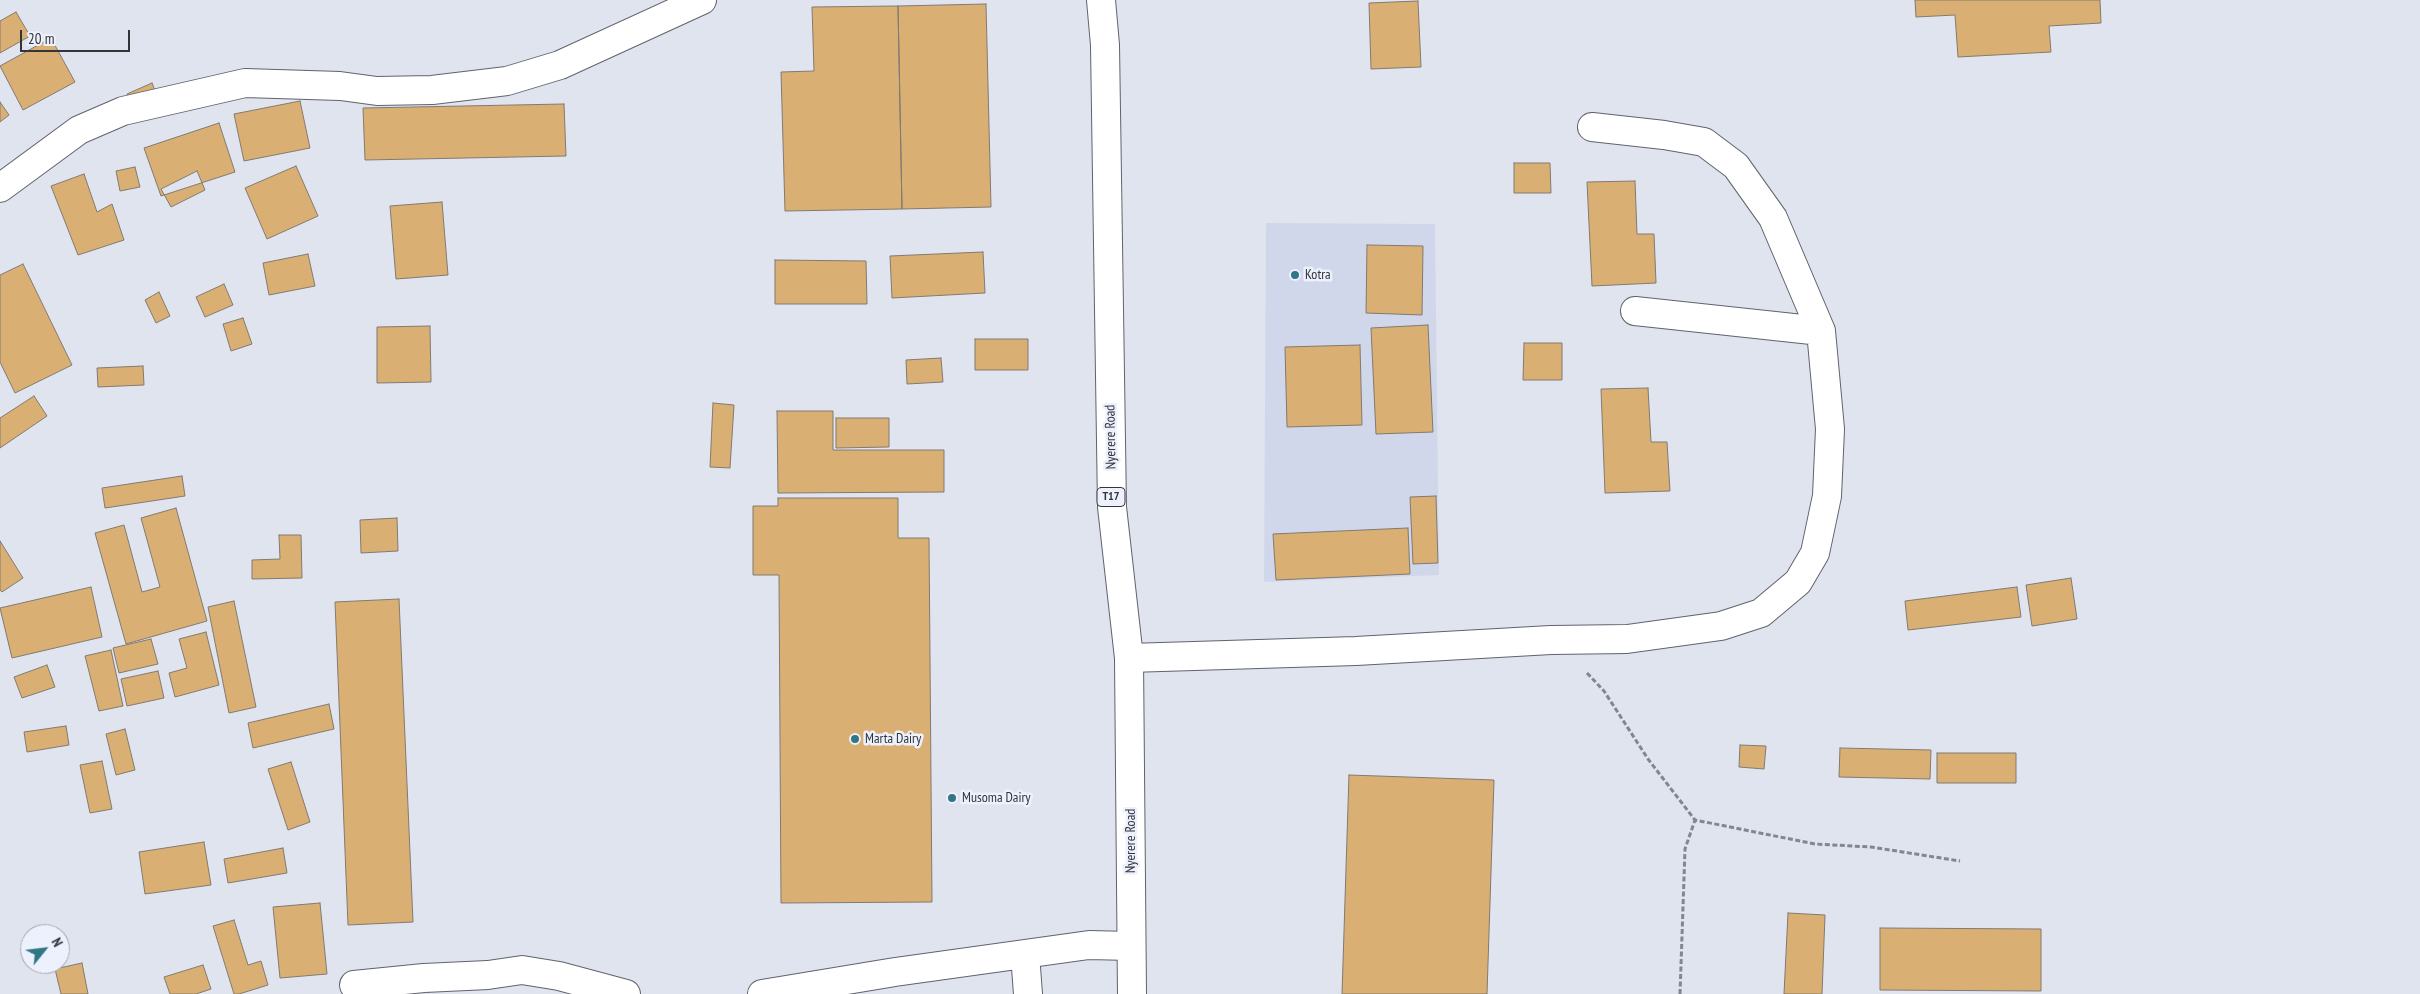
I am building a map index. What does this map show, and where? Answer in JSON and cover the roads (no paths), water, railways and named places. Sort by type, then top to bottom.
[{"type":"street","points":[[0,188],[79,130],[123,112],[245,83],[340,86],[377,91],[432,90],[506,81],[560,65],[702,0]]},
{"type":"street","name":"Nyerere Road","points":[[1101,0],[1105,45],[1112,507],[1129,658],[1132,994]]},
{"type":"street","points":[[1129,658],[1356,652],[1552,640],[1627,639],[1721,626],[1760,613],[1798,582],[1814,553],[1828,496],[1830,429],[1821,331],[1773,218],[1736,166],[1704,142],[1664,135],[1592,127]]},
{"type":"street","points":[[1635,311],[1821,331]]},
{"type":"street","points":[[762,994],[895,972],[1089,945],[1131,946]]},
{"type":"street","points":[[1025,954],[1028,994]]},
{"type":"street","points":[[354,985],[424,978],[488,975],[522,970],[559,976],[626,994]]},
{"type":"place","name":"Kotra","points":[[1295,275]]},
{"type":"place","name":"Marta Dairy","points":[[855,739]]},
{"type":"place","name":"Musoma Dairy","points":[[952,798]]}]
